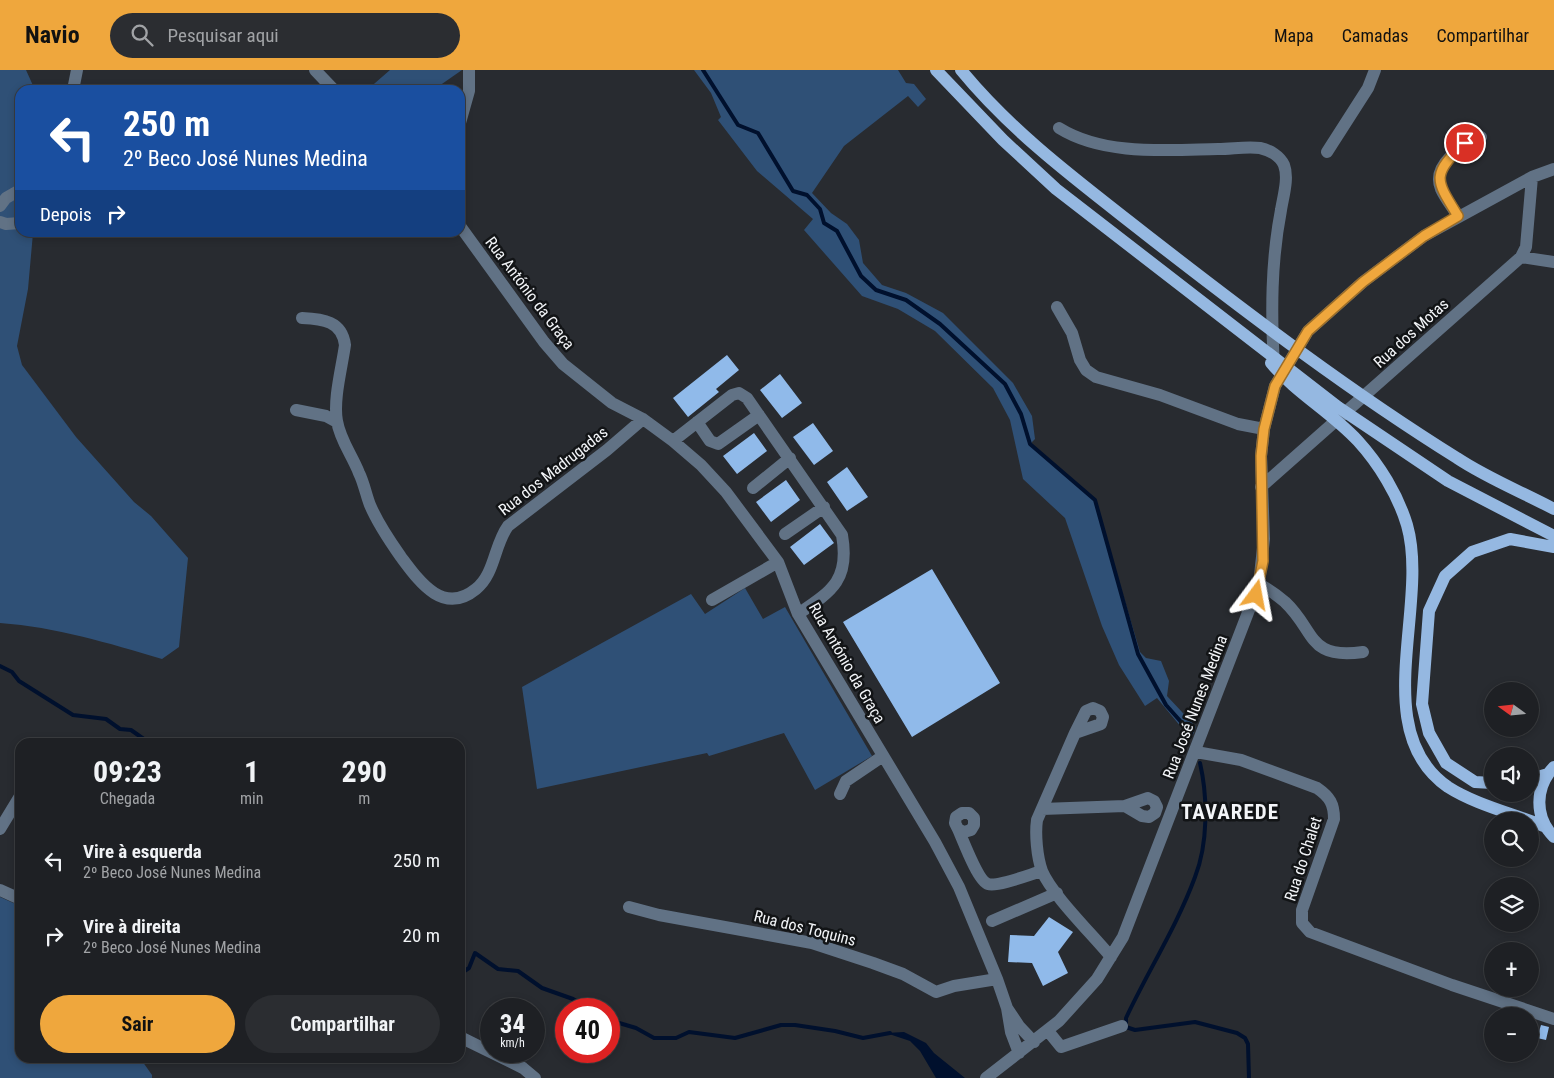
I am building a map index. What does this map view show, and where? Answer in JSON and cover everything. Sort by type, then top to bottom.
[{"type":"main road","points":[[936,70],[1003,140],[1056,189],[1338,407],[1448,481],[1554,536]]},
{"type":"main road","points":[[961,70],[1001,113],[1068,173],[1239,306],[1356,391],[1458,459],[1554,509]]},
{"type":"main road","points":[[1254,343],[1284,378],[1358,440],[1390,483],[1407,526],[1413,577],[1406,676],[1406,706],[1410,733],[1418,752],[1446,786],[1466,798],[1550,832]]},
{"type":"main road","points":[[1484,783],[1475,782],[1446,763],[1429,732],[1422,704],[1429,611],[1446,576],[1472,552],[1510,539],[1554,547]]},
{"type":"main road","points":[[1550,832],[1540,814],[1539,800],[1541,786],[1551,770]]},
{"type":"main road","points":[[1539,775],[1551,770]]},
{"type":"street","points":[[74,85],[77,70]]},
{"type":"street","points":[[315,70],[329,85]]},
{"type":"street","points":[[465,105],[469,91],[469,70]]},
{"type":"street","points":[[1327,152],[1368,88],[1375,70]]},
{"type":"street","points":[[1058,128],[1070,135],[1120,148],[1172,150],[1260,148],[1275,154],[1284,166],[1285,185],[1277,229],[1271,302],[1275,386]]},
{"type":"street","points":[[1458,216],[1441,189],[1439,180],[1442,168],[1465,143],[1481,137]]},
{"type":"street","name":"Rua José Nunes Medina","points":[[986,1078],[1048,1031],[1097,979],[1123,937],[1196,752],[1259,584],[1264,539],[1261,456],[1264,429],[1275,386],[1308,331],[1370,276],[1424,236],[1532,177],[1554,169]]},
{"type":"street","points":[[1532,177],[1526,248],[1521,257],[1554,262]]},
{"type":"street","points":[[0,206],[6,198],[15,193]]},
{"type":"street","points":[[0,222],[15,223]]},
{"type":"street","name":"Rua António da Graça","points":[[465,233],[544,342],[563,364],[612,403],[643,419],[673,440],[726,492],[778,562],[798,614],[935,842],[958,887],[997,979],[1007,1008],[1011,1032],[1019,1053]]},
{"type":"street","name":"Rua dos Motas","points":[[1261,488],[1521,257]]},
{"type":"street","points":[[1057,307],[1072,333],[1080,360],[1086,370],[1096,377],[1160,395],[1238,424],[1264,429]]},
{"type":"street","name":"Rua dos Madrugadas","points":[[302,318],[330,322],[339,327],[343,335],[344,345],[336,413],[337,422],[381,529],[423,586],[437,595],[450,598],[462,597],[476,590],[486,579],[501,535],[508,526],[607,450],[643,419]]},
{"type":"street","points":[[673,440],[732,395],[739,394],[748,398],[842,535],[845,553],[844,568],[837,584],[825,596],[798,614]]},
{"type":"street","points":[[296,410],[326,416],[337,422]]},
{"type":"street","points":[[697,422],[710,441],[718,444],[759,414]]},
{"type":"street","points":[[753,488],[790,458]]},
{"type":"street","points":[[785,534],[824,507]]},
{"type":"street","points":[[712,600],[778,562]]},
{"type":"street","points":[[1259,584],[1286,602],[1312,639],[1322,648],[1334,653],[1363,652]]},
{"type":"street","points":[[1075,732],[1042,809],[1036,830],[1042,871],[1057,893],[1111,957]]},
{"type":"street","name":"Rua do Chalet","points":[[1196,752],[1241,760],[1317,788],[1327,795],[1334,806],[1334,819],[1302,910],[1302,923],[1310,932],[1452,985],[1554,1019]]},
{"type":"street","points":[[840,794],[846,781],[883,756]]},
{"type":"street","points":[[0,829],[15,804]]},
{"type":"street","points":[[1042,809],[1125,806]]},
{"type":"street","points":[[958,830],[981,878],[988,884],[996,884],[1042,871]]},
{"type":"street","points":[[0,890],[15,897]]},
{"type":"street","points":[[992,921],[1057,893]]},
{"type":"street","name":"Rua dos Toquins","points":[[628,907],[659,915],[812,943],[874,962],[903,974],[936,992],[954,986],[997,979]]},
{"type":"street","name":"Rua António da Graça","points":[[1007,1008],[1018,1026],[1034,1042]]},
{"type":"street","points":[[1048,1031],[1061,1047],[1122,1026]]},
{"type":"street","points":[[465,1039],[523,1068],[536,1078]]},
{"type":"shaded area","points":[[0,70],[26,70],[33,85],[15,85],[15,237],[33,237],[28,289],[17,346],[22,365],[76,437],[134,502],[151,516],[188,558],[179,647],[162,659],[62,632],[0,623]]},
{"type":"shaded area","points":[[390,70],[462,70],[440,85],[373,85]]},
{"type":"shaded area","points":[[694,70],[898,70],[906,83],[914,84],[926,99],[918,107],[908,96],[844,146],[812,193],[831,213],[847,224],[859,240],[863,263],[882,285],[906,293],[943,313],[1013,383],[1032,416],[1035,439],[1030,444],[1095,500],[1140,652],[1146,658],[1161,661],[1169,681],[1167,696],[1196,727],[1191,739],[1157,698],[1145,706],[1119,665],[1102,626],[1065,518],[1023,479],[1010,420],[993,388],[935,331],[898,309],[862,296],[804,230],[813,219],[757,171],[718,120],[721,117],[711,93]]},
{"type":"shaded area","points":[[745,588],[763,619],[785,607],[872,756],[815,790],[784,733],[709,756],[707,753],[537,789],[522,687],[691,594],[705,614]]},
{"type":"shaded area","points":[[0,897],[15,904],[15,1063],[144,1063],[152,1078],[0,1078]]},
{"type":"shaded area","points":[[904,1032],[926,1043],[934,1053],[965,1078],[936,1078],[920,1051],[910,1041],[886,1033]]},
{"type":"building","points":[[727,355],[739,370],[716,389],[719,392],[688,417],[673,398]]},
{"type":"building","points":[[780,374],[802,403],[782,418],[760,390]]},
{"type":"building","points":[[813,423],[833,451],[814,465],[793,437]]},
{"type":"building","points":[[754,433],[767,451],[737,474],[723,456]]},
{"type":"building","points":[[847,467],[868,497],[847,511],[827,482]]},
{"type":"building","points":[[786,480],[800,500],[771,522],[756,502]]},
{"type":"building","points":[[820,524],[834,543],[804,565],[790,547]]},
{"type":"building","points":[[932,569],[1000,683],[912,737],[843,622]]},
{"type":"building","points":[[1049,917],[1073,932],[1058,952],[1068,973],[1043,986],[1032,963],[1008,962],[1010,935],[1034,936]]},
{"type":"building","points":[[1541,1025],[1549,1027],[1546,1040],[1539,1038]]},
{"type":"waterway","points":[[703,70],[738,125],[758,133],[793,191],[807,195],[820,209],[824,223],[837,231],[861,276],[876,290],[906,300],[940,324],[1005,384],[1021,414],[1030,444],[1095,500],[1138,654],[1166,705],[1191,733]]},
{"type":"waterway","points":[[0,666],[12,672],[19,681],[73,715],[106,719],[120,729],[131,730],[142,738]]},
{"type":"waterway","points":[[1200,763],[1203,777],[1205,821],[1199,864],[1180,913],[1126,1018],[1126,1027],[1135,1030],[1195,1022],[1237,1033],[1245,1038],[1248,1044],[1249,1078]]},
{"type":"waterway","points":[[465,971],[469,968],[475,953],[498,969],[518,971],[542,988],[570,998]]},
{"type":"waterway","points":[[620,1023],[636,1028],[654,1038],[676,1038],[689,1032],[735,1038],[781,1025],[795,1025],[835,1031],[863,1038],[890,1033]]},
{"type":"district","name":"TAVAREDE","points":[[1230,812]]},
{"type":"route","points":[[1256,595],[1263,561],[1264,539],[1261,456],[1264,429],[1275,386],[1308,331],[1363,282],[1424,236],[1458,216],[1441,189],[1439,180],[1442,168],[1450,157],[1465,143]]}]
